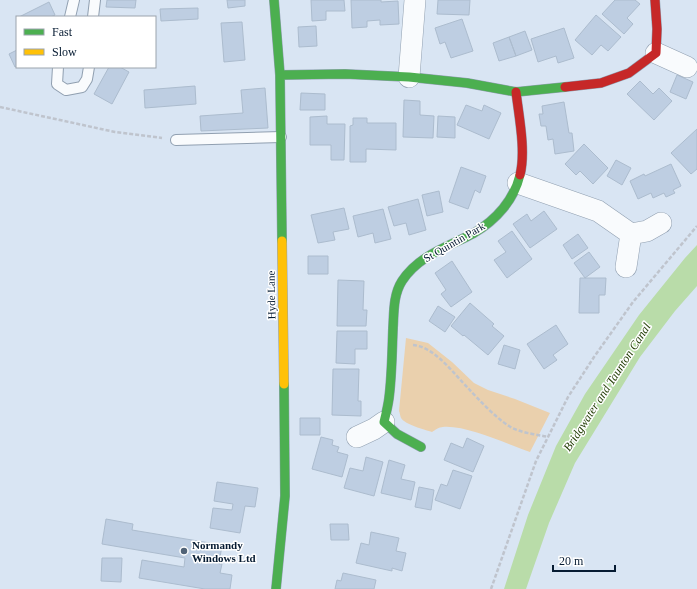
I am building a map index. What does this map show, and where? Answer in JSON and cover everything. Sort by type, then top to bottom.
[{"type":"street","name":"Hyde Lane","points":[[274,0],[280,75],[285,496],[276,589]]},
{"type":"street","points":[[410,77],[415,0]]},
{"type":"street","points":[[655,0],[657,29],[656,53]]},
{"type":"street","points":[[280,75],[345,74],[410,77],[467,83],[516,92],[601,83],[629,73],[656,53]]},
{"type":"street","points":[[656,53],[687,67]]},
{"type":"street","name":"St Quintin Park","points":[[384,422],[389,399],[395,298],[401,282],[413,267],[427,256],[475,232],[496,216],[510,200],[518,183],[522,167],[522,150],[516,92]]},
{"type":"street","points":[[518,183],[598,211],[631,234],[647,231],[661,223]]},
{"type":"street","points":[[626,267],[631,234]]},
{"type":"street","points":[[357,437],[374,430],[384,422],[397,434],[421,447]]},
{"type":"lane","points":[[70,16],[74,0]]},
{"type":"lane","points":[[94,0],[94,16]]},
{"type":"lane","points":[[58,68],[57,84],[66,90],[82,87],[87,79],[89,68]]},
{"type":"lane","points":[[176,140],[281,137]]},
{"type":"path","points":[[0,107],[115,132],[176,140]]},
{"type":"path","points":[[491,589],[536,461],[568,397],[598,350],[633,302],[697,226]]},
{"type":"path","points":[[393,343],[417,346],[433,354],[448,366],[468,389],[507,425],[515,430],[548,437]]},
{"type":"shaded area","points":[[406,338],[428,343],[452,362],[474,383],[488,390],[550,413],[530,452],[475,432],[452,427],[442,427],[432,432],[403,420],[399,411]]},
{"type":"water","name":"Bridgwater and Taunton Canal","points":[[697,245],[697,286],[675,311],[640,357],[575,463],[549,523],[526,589],[504,589],[528,515],[556,446],[585,394],[639,315]]},
{"type":"building","points":[[107,0],[136,0],[135,8],[106,7]]},
{"type":"building","points":[[227,0],[245,0],[245,6],[228,8]]},
{"type":"building","points":[[311,0],[344,0],[345,11],[326,11],[326,20],[312,21]]},
{"type":"building","points":[[351,0],[381,0],[381,2],[398,1],[399,24],[380,25],[380,20],[367,21],[367,27],[352,28]]},
{"type":"building","points":[[438,0],[470,0],[469,15],[437,14]]},
{"type":"building","points":[[615,0],[635,0],[640,4],[627,18],[633,24],[624,34],[602,14]]},
{"type":"building","points":[[49,2],[55,15],[53,16],[21,16]]},
{"type":"building","points":[[198,8],[198,19],[161,21],[160,9]]},
{"type":"building","points":[[596,15],[621,37],[608,51],[601,45],[592,55],[575,40]]},
{"type":"building","points":[[462,19],[473,51],[451,58],[445,42],[440,44],[435,28]]},
{"type":"building","points":[[242,22],[245,60],[224,62],[221,23]]},
{"type":"building","points":[[316,26],[317,46],[299,47],[298,27]]},
{"type":"building","points":[[564,28],[574,58],[558,63],[556,56],[538,62],[531,39]]},
{"type":"building","points":[[525,31],[532,50],[516,56],[509,37]]},
{"type":"building","points":[[509,37],[516,56],[499,61],[493,43]]},
{"type":"building","points":[[16,50],[16,66],[15,67],[9,54]]},
{"type":"building","points":[[108,68],[122,68],[129,72],[112,104],[94,94]]},
{"type":"building","points":[[677,75],[693,82],[686,99],[670,92]]},
{"type":"building","points":[[640,81],[653,94],[659,88],[672,101],[654,120],[627,94]]},
{"type":"building","points":[[195,86],[196,104],[145,108],[144,90]]},
{"type":"building","points":[[265,88],[268,128],[201,131],[200,116],[243,113],[241,90]]},
{"type":"building","points":[[301,93],[325,94],[325,110],[300,110]]},
{"type":"building","points":[[404,100],[420,101],[420,115],[434,116],[433,138],[403,137]]},
{"type":"building","points":[[564,102],[569,133],[572,133],[574,151],[555,154],[553,139],[548,140],[546,126],[541,126],[539,114],[543,114],[542,106]]},
{"type":"building","points":[[466,105],[482,111],[484,105],[501,113],[489,139],[457,125]]},
{"type":"building","points":[[327,116],[327,124],[345,124],[344,160],[331,160],[331,145],[310,145],[310,117]]},
{"type":"building","points":[[438,116],[455,117],[455,138],[437,137]]},
{"type":"building","points":[[353,118],[367,118],[367,123],[396,123],[396,150],[366,149],[366,162],[350,162],[350,126],[353,125]]},
{"type":"building","points":[[697,129],[697,169],[691,174],[671,153]]},
{"type":"building","points":[[584,144],[608,168],[593,184],[580,171],[576,175],[565,164]]},
{"type":"building","points":[[616,160],[631,168],[622,185],[607,176]]},
{"type":"building","points":[[671,164],[681,186],[673,190],[675,193],[666,197],[664,193],[653,198],[651,193],[638,199],[630,181]]},
{"type":"building","points":[[461,167],[486,176],[480,193],[475,190],[468,209],[449,202]]},
{"type":"building","points":[[439,191],[443,212],[427,216],[422,195]]},
{"type":"building","points":[[418,199],[426,230],[409,235],[406,223],[394,226],[388,207]]},
{"type":"building","points":[[344,208],[349,229],[333,232],[335,240],[318,243],[311,215]]},
{"type":"building","points":[[383,209],[391,239],[375,243],[373,233],[358,237],[353,216]]},
{"type":"building","points":[[544,211],[557,229],[530,248],[513,224],[527,214],[531,221]]},
{"type":"building","points":[[512,231],[532,259],[507,278],[494,260],[506,252],[498,241]]},
{"type":"building","points":[[578,234],[588,248],[572,259],[563,245]]},
{"type":"building","points":[[589,252],[600,267],[585,278],[574,263]]},
{"type":"building","points":[[308,256],[328,256],[328,274],[308,274]]},
{"type":"building","points":[[452,261],[472,292],[451,307],[441,294],[446,290],[435,273]]},
{"type":"building","points":[[580,278],[606,278],[605,295],[599,295],[599,313],[579,313]]},
{"type":"building","points":[[338,280],[364,281],[363,310],[367,310],[366,326],[337,326]]},
{"type":"building","points":[[470,303],[494,324],[492,326],[504,336],[488,355],[451,326]]},
{"type":"building","points":[[438,306],[455,317],[445,332],[429,321]]},
{"type":"building","points":[[556,325],[568,344],[553,355],[557,360],[544,369],[527,344]]},
{"type":"building","points":[[337,331],[367,331],[367,349],[355,349],[355,364],[336,363]]},
{"type":"building","points":[[504,345],[520,350],[515,369],[498,364]]},
{"type":"building","points":[[333,369],[359,369],[358,401],[361,401],[361,416],[332,415]]},
{"type":"building","points":[[300,418],[320,418],[320,435],[300,435]]},
{"type":"building","points":[[321,437],[333,440],[332,445],[339,447],[337,452],[348,455],[342,477],[312,469]]},
{"type":"building","points":[[467,438],[484,446],[473,472],[444,460],[451,443],[463,448]]},
{"type":"building","points":[[366,457],[383,462],[374,496],[344,488],[350,468],[363,471]]},
{"type":"building","points":[[389,460],[405,465],[401,479],[415,482],[411,500],[381,493]]},
{"type":"building","points":[[453,470],[472,476],[460,509],[435,500],[441,484],[447,486]]},
{"type":"building","points":[[217,482],[258,488],[255,507],[245,506],[240,533],[210,528],[213,508],[232,510],[233,504],[214,501]]},
{"type":"building","points":[[419,487],[434,490],[431,510],[415,507]]},
{"type":"building","name":"Normandy Windows Ltd","points":[[106,519],[133,524],[132,530],[222,545],[219,564],[222,564],[220,573],[232,575],[230,589],[205,589],[139,578],[142,560],[184,567],[185,558],[102,544]]},
{"type":"building","points":[[330,524],[348,524],[349,540],[331,540]]},
{"type":"building","points":[[371,532],[399,538],[396,551],[406,553],[402,571],[392,568],[392,571],[356,563],[361,543],[369,545]]},
{"type":"building","points":[[102,558],[122,558],[121,582],[101,581]]},
{"type":"building","points":[[343,573],[376,580],[374,589],[335,589],[337,580],[341,581]]},
{"type":"traffic: fast","points":[[274,0],[280,75],[282,241]]},
{"type":"traffic: fast","points":[[280,75],[345,74],[409,77],[467,83],[516,92],[565,87]]},
{"type":"traffic: fast","points":[[421,447],[397,434],[384,422],[390,389],[395,298],[399,286],[409,272],[425,258],[474,233],[497,216],[509,201],[520,175]]},
{"type":"traffic: fast","points":[[276,589],[285,496],[284,384]]},
{"type":"traffic: slow","points":[[282,241],[284,384]]},
{"type":"traffic: jam","points":[[565,87],[601,83],[629,73],[656,53],[657,29],[655,0]]},
{"type":"traffic: jam","points":[[516,92],[522,145],[522,166],[520,175]]},
{"type":"place","name":"Normandy Windows Ltd","points":[[184,551]]}]
